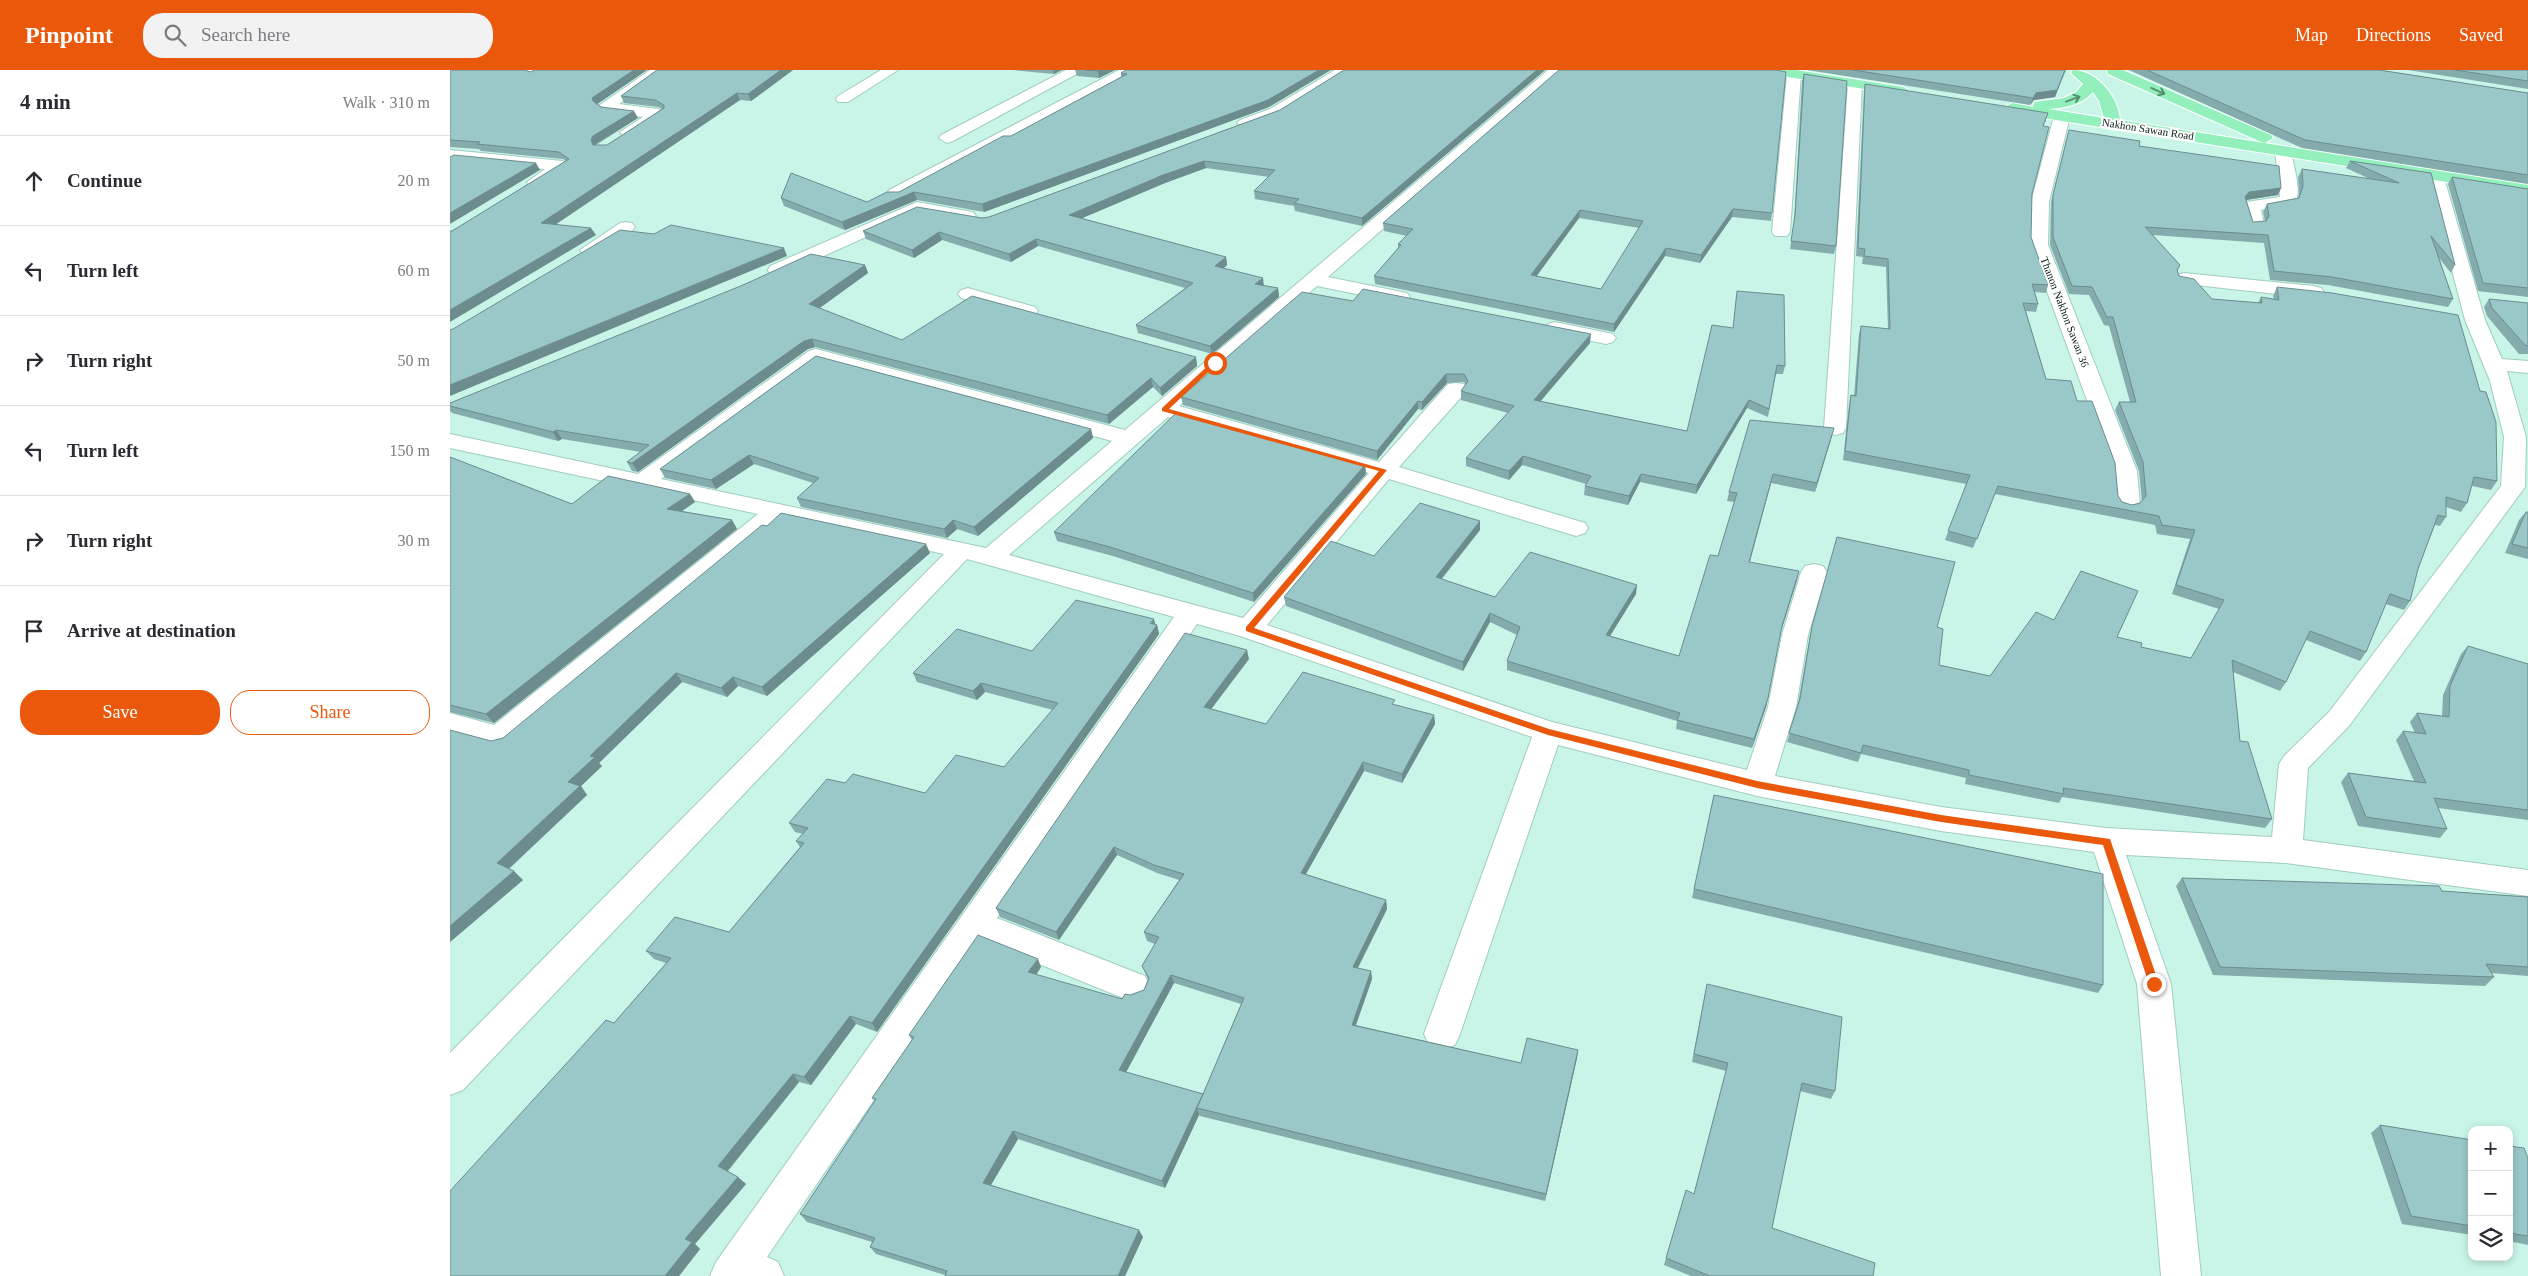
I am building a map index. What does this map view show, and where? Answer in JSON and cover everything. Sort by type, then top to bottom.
[{"type":"main road","points":[[1768,70],[1913,93]]},
{"type":"main road","points":[[2079,74],[2097,86],[2113,112],[2128,116],[2139,93],[2133,84],[2112,70]]},
{"type":"main road","points":[[2112,70],[2300,153]]},
{"type":"main road","name":"Nakhon Sawan Road","points":[[2079,74],[2090,84],[2086,94],[2073,100],[2049,105],[2000,105],[2062,116],[2128,116],[2283,150],[2528,190]]},
{"type":"street","points":[[619,138],[658,114],[605,107],[660,70]]},
{"type":"street","points":[[843,98],[891,70]]},
{"type":"street","points":[[947,138],[1077,70]]},
{"type":"street","points":[[895,194],[1130,70]]},
{"type":"street","points":[[1228,130],[1275,112],[1345,70]]},
{"type":"street","points":[[450,1078],[976,554],[1164,409],[1205,361],[1313,280],[1557,70]]},
{"type":"street","points":[[1781,232],[1794,74]]},
{"type":"street","points":[[1835,428],[1855,84]]},
{"type":"street","name":"Thanon Nakhon Sawan 36","points":[[2062,116],[2040,202],[2039,245],[2125,471],[2128,504]]},
{"type":"street","points":[[2255,224],[2252,206],[2288,201],[2289,191],[2283,150]]},
{"type":"street","points":[[450,156],[563,166],[522,190]]},
{"type":"street","points":[[2286,850],[2294,764],[2339,719],[2512,486],[2521,434],[2472,308],[2435,174]]},
{"type":"street","points":[[757,279],[916,207],[986,219]]},
{"type":"street","points":[[576,257],[626,228]]},
{"type":"street","points":[[2184,279],[2328,293]]},
{"type":"street","points":[[1313,280],[1421,301]]},
{"type":"street","points":[[968,294],[1044,316]]},
{"type":"street","points":[[1538,324],[1606,338]]},
{"type":"street","points":[[642,482],[816,355],[1128,438]]},
{"type":"street","points":[[2493,364],[2528,367]]},
{"type":"street","points":[[1249,629],[1384,470],[1456,389]]},
{"type":"street","points":[[1164,409],[1384,470],[1576,528]]},
{"type":"street","points":[[450,441],[976,554],[1249,629],[1548,732],[1757,784],[1941,819],[2106,841],[2286,850],[2528,883]]},
{"type":"street","points":[[450,724],[500,737],[777,511]]},
{"type":"street","points":[[1757,784],[1782,707],[1795,635],[1814,572]]},
{"type":"street","points":[[744,1272],[975,924],[1191,613]]},
{"type":"street","points":[[1442,1034],[1548,732]]},
{"type":"street","points":[[2106,841],[2154,984],[2181,1276]]},
{"type":"street","points":[[975,924],[1133,987]]},
{"type":"building","points":[[450,70],[524,70],[531,72],[534,70],[634,70],[592,98],[601,107],[634,111],[593,136],[591,140],[593,145],[607,145],[664,108],[664,105],[655,100],[621,96],[657,70],[781,70],[748,94],[737,93],[541,223],[591,228],[450,310],[450,231],[569,159],[559,152],[450,140]]},
{"type":"building","points":[[1126,70],[1319,70],[1268,100],[982,204],[914,192],[842,222],[781,198],[791,173],[867,202],[887,192],[899,192],[1003,136],[1011,136],[1127,74],[1121,73]]},
{"type":"building","points":[[1344,70],[1537,70],[1362,218],[1294,203],[1299,199],[1254,191],[1275,170],[1204,161],[1163,175],[1069,215],[1226,257],[1215,266],[1263,278],[1255,284],[1278,288],[1210,346],[1136,325],[1193,283],[1036,239],[1009,254],[939,232],[912,250],[863,231],[917,207],[982,218],[989,217],[1280,110]]},
{"type":"building","points":[[1559,70],[1776,70],[1786,72],[1772,213],[1733,209],[1701,255],[1666,248],[1614,324],[1374,276],[1401,245],[1398,244],[1413,229],[1383,223]],"holes":[[[1580,210],[1643,221],[1601,289],[1531,275]]]},
{"type":"building","points":[[1853,70],[2065,70],[2057,90],[2036,93],[2033,98]]},
{"type":"building","points":[[2147,70],[2379,70],[2528,93],[2528,175],[2305,140]]},
{"type":"building","points":[[2455,70],[2528,70],[2528,81]]},
{"type":"building","points":[[1804,74],[1847,81],[1836,246],[1791,241],[1795,215]]},
{"type":"building","points":[[1865,84],[2048,113],[2043,126],[2049,127],[2032,194],[2031,237],[2048,285],[2032,284],[2038,304],[2023,303],[2046,379],[2071,381],[2077,401],[2092,401],[2115,463],[2118,496],[2122,502],[2132,505],[2140,503],[2146,496],[2143,462],[2119,402],[2136,402],[2113,317],[2107,317],[2092,287],[2072,286],[2053,237],[2053,195],[2069,130],[2140,141],[2139,146],[2279,166],[2281,188],[2249,192],[2245,197],[2253,222],[2266,221],[2269,216],[2267,204],[2299,198],[2303,186],[2302,169],[2399,183],[2350,161],[2431,173],[2455,265],[2431,236],[2453,299],[2332,277],[2274,271],[2268,235],[2145,227],[2180,265],[2177,270],[2179,276],[2194,279],[2212,299],[2262,303],[2261,297],[2279,300],[2277,287],[2332,293],[2458,315],[2480,391],[2486,392],[2496,422],[2497,481],[2474,477],[2467,503],[2446,497],[2446,517],[2438,515],[2418,569],[2410,601],[2390,594],[2366,652],[2310,631],[2286,682],[2232,660],[2240,741],[2248,742],[2272,819],[2063,788],[2064,794],[1969,775],[1969,770],[1863,745],[1861,753],[1789,733],[1800,699],[1812,626],[1837,537],[1955,562],[1937,627],[1943,629],[1939,665],[1990,676],[2036,612],[2054,620],[2081,571],[2138,591],[2117,637],[2142,643],[2141,647],[2191,658],[2224,600],[2176,585],[2195,530],[2162,525],[2159,516],[1998,486],[1977,539],[1948,531],[1970,475],[1845,451],[1851,395],[1856,396],[1861,326],[1890,329],[1888,259],[1864,256],[1865,249],[1858,248]]},
{"type":"building","points":[[454,155],[536,163],[450,213],[450,157]]},
{"type":"building","points":[[2452,177],[2528,189],[2528,288],[2483,283]]},
{"type":"building","points":[[671,225],[784,248],[450,385],[450,330],[620,230],[654,234]]},
{"type":"building","points":[[811,254],[865,265],[809,304],[902,340],[972,296],[1196,357],[1160,388],[1151,378],[1107,415],[812,339],[804,341],[632,463],[627,462],[649,445],[556,430],[553,432],[450,406],[450,403],[743,285]]},
{"type":"building","points":[[1363,289],[1591,334],[1534,400],[1687,431],[1712,325],[1733,328],[1737,291],[1784,295],[1785,366],[1777,365],[1769,409],[1749,400],[1697,485],[1641,474],[1629,496],[1585,486],[1591,476],[1523,456],[1509,471],[1466,458],[1514,406],[1461,391],[1468,381],[1464,374],[1446,374],[1422,402],[1418,401],[1377,451],[1181,397],[1302,292],[1353,301]]},
{"type":"building","points":[[2489,299],[2528,303],[2528,346],[2492,308]]},
{"type":"building","points":[[816,356],[1091,429],[974,527],[953,520],[944,529],[797,498],[819,478],[749,455],[711,480],[660,469]]},
{"type":"building","points":[[1176,413],[1365,465],[1253,593],[1110,547],[1054,532]]},
{"type":"building","points":[[1750,420],[1834,428],[1817,483],[1773,474],[1749,562],[1799,571],[1782,626],[1768,698],[1754,739],[1677,720],[1680,713],[1507,661],[1520,627],[1490,613],[1463,662],[1284,597],[1331,541],[1374,556],[1420,503],[1480,521],[1436,577],[1495,597],[1530,552],[1637,585],[1606,635],[1679,656],[1710,555],[1718,556],[1737,493],[1729,492]]},
{"type":"building","points":[[450,457],[572,504],[608,476],[690,494],[667,509],[732,520],[486,714],[450,705]]},
{"type":"building","points":[[2526,512],[2528,512],[2528,548],[2512,544]]},
{"type":"building","points":[[781,513],[926,544],[762,687],[733,677],[721,688],[676,673],[590,756],[595,757],[568,782],[580,786],[497,863],[514,871],[450,926],[450,730],[491,741],[503,738],[762,525],[767,526]]},
{"type":"building","points":[[1076,600],[1154,619],[1150,623],[1157,625],[872,1023],[850,1016],[804,1077],[793,1074],[718,1166],[738,1177],[685,1239],[692,1242],[665,1276],[450,1276],[450,1191],[606,1020],[614,1023],[671,958],[646,951],[675,917],[729,932],[804,843],[796,841],[808,828],[789,823],[827,779],[845,783],[853,774],[925,793],[956,755],[1004,767],[1058,703],[981,683],[973,691],[913,673],[957,629],[1032,651]]},
{"type":"building","points":[[1185,633],[1247,650],[1204,707],[1266,724],[1303,672],[1395,700],[1392,704],[1434,715],[1402,774],[1363,762],[1301,873],[1386,900],[1353,967],[1371,971],[1352,1025],[1521,1063],[1527,1038],[1578,1050],[1546,1194],[1197,1108],[1203,1094],[1162,1181],[1013,1131],[983,1183],[1139,1230],[1118,1276],[945,1276],[947,1271],[870,1247],[875,1238],[800,1214],[876,1099],[872,1098],[914,1037],[909,1035],[978,935],[1038,959],[1028,972],[1122,999],[1125,994],[1130,995],[1144,990],[1149,978],[1142,966],[1159,937],[1144,932],[1184,874],[1154,865],[1114,847],[1056,932],[996,908]],"holes":[[[1171,975],[1244,998],[1203,1094],[1119,1070]]]},
{"type":"building","points":[[2468,646],[2528,664],[2528,810],[2434,798],[2447,829],[2366,817],[2348,773],[2426,783],[2403,731],[2426,734],[2417,713],[2449,717],[2450,686]]},
{"type":"building","points":[[1714,795],[2103,874],[2103,985],[1694,889]]},
{"type":"building","points":[[2182,878],[2439,886],[2442,891],[2528,897],[2528,967],[2486,964],[2494,977],[2220,967]]},
{"type":"building","points":[[1707,984],[1842,1017],[1835,1091],[1802,1083],[1772,1228],[1875,1263],[1873,1276],[1710,1276],[1666,1258],[1686,1190],[1694,1194],[1728,1063],[1694,1054]]},
{"type":"building","points":[[2380,1125],[2468,1139],[2468,1225],[2411,1216]]},
{"type":"building","points":[[2513,1147],[2524,1148],[2528,1158],[2528,1236],[2513,1234]]},
{"type":"route","points":[[1215,363],[1164,409],[1384,470],[1249,629],[1548,732],[1757,784],[1941,819],[2106,841],[2154,984]]}]
